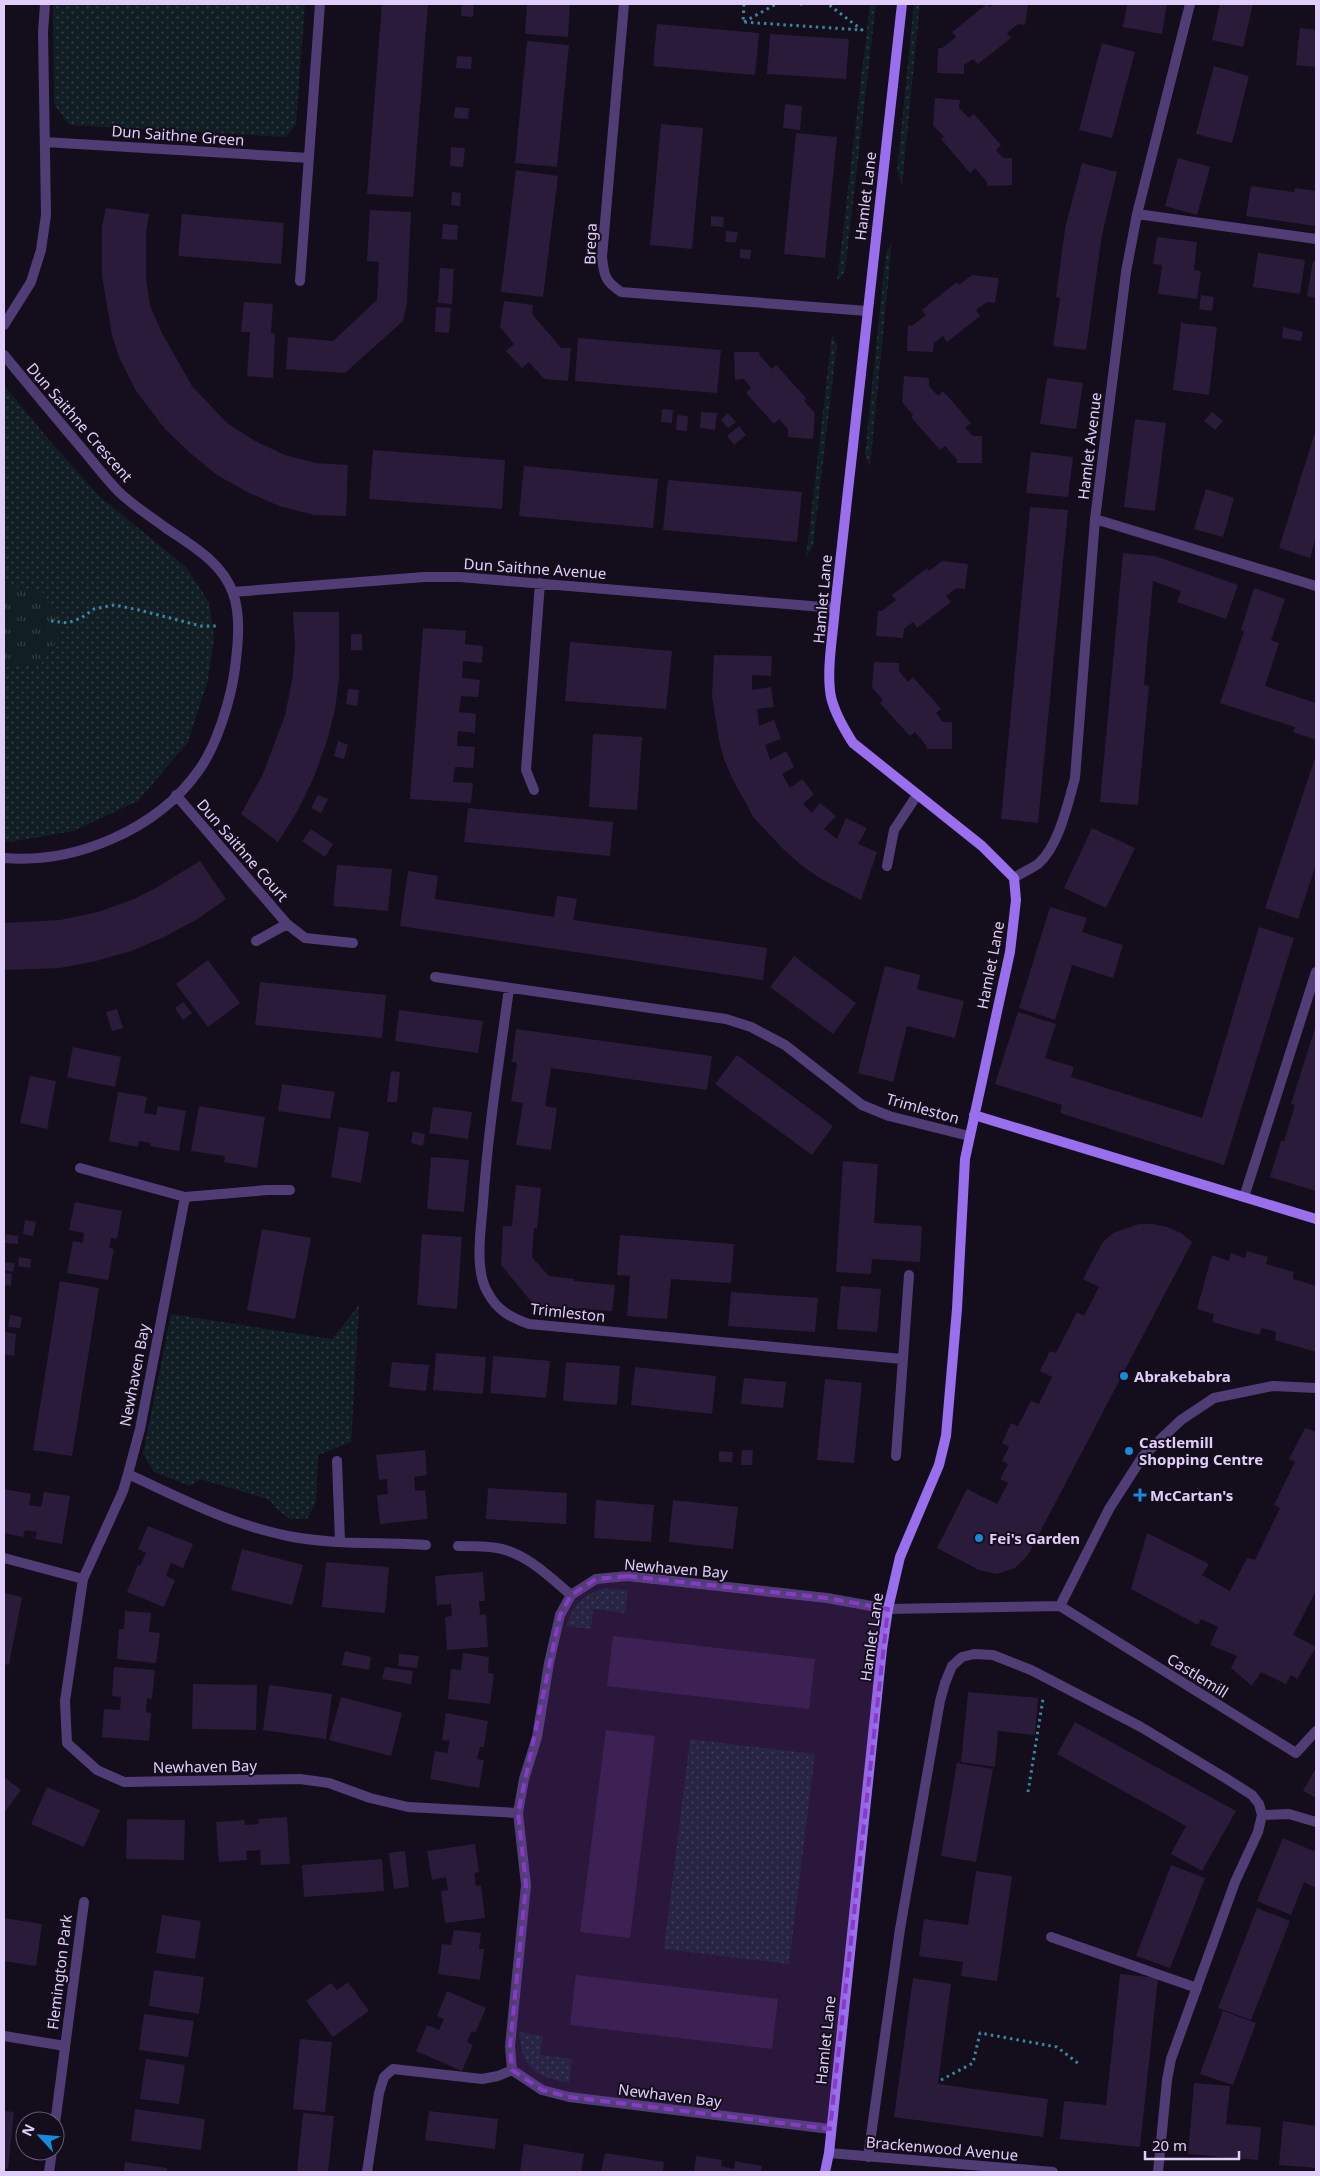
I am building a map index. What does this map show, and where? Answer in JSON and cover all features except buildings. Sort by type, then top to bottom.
[{"type":"street","points":[[4,325],[32,282],[41,250],[46,215],[43,32],[45,4]]},
{"type":"street","points":[[300,281],[320,4]]},
{"type":"street","name":"Brega","points":[[624,4],[602,257],[608,284],[621,292],[867,311]]},
{"type":"street","name":"Hamlet Lane","points":[[825,2172],[829,2153],[865,1799],[888,1609],[900,1557],[939,1466],[946,1436],[957,1308],[965,1159],[1010,952],[1016,900],[1014,878],[982,846],[852,743],[839,720],[831,697],[831,662],[835,608],[902,4]]},
{"type":"street","name":"Hamlet Avenue","points":[[1014,878],[1038,864],[1050,848],[1066,811],[1075,778],[1095,519],[1126,272],[1137,214],[1190,4]]},
{"type":"street","name":"Dun Saithne Green","points":[[45,142],[309,158]]},
{"type":"street","points":[[1137,214],[1316,239]]},
{"type":"street","name":"Dun Saithne Crescent","points":[[4,355],[118,491],[206,556],[218,569],[233,592],[237,626],[237,648],[232,685],[219,730],[199,770],[168,803],[131,831],[98,846],[59,856],[20,860],[4,858]]},
{"type":"street","points":[[1095,519],[1316,586]]},
{"type":"street","name":"Dun Saithne Avenue","points":[[233,592],[424,577],[460,577],[835,608]]},
{"type":"street","points":[[534,790],[526,770],[540,583]]},
{"type":"street","name":"Dun Saithne Court","points":[[176,795],[287,924],[305,938],[353,943]]},
{"type":"street","points":[[887,866],[894,830],[917,795]]},
{"type":"street","name":"Dun Saithne Court","points":[[256,941],[287,924]]},
{"type":"street","points":[[1244,1197],[1316,972]]},
{"type":"street","name":"Trimleston","points":[[435,977],[509,989],[701,1013],[726,1018],[751,1027],[785,1045],[862,1104],[889,1116],[969,1136]]},
{"type":"street","name":"Trimleston","points":[[509,989],[488,1133],[480,1244],[482,1274],[487,1292],[501,1310],[515,1320],[529,1324],[902,1359]]},
{"type":"street","points":[[974,1115],[1316,1219]]},
{"type":"street","points":[[80,1168],[186,1197],[258,1190],[290,1190]]},
{"type":"street","name":"Newhaven Bay","points":[[186,1197],[140,1429],[128,1474],[123,1491],[82,1580],[65,1701],[67,1743],[97,1770],[124,1782],[300,1779],[329,1783],[370,1798],[408,1807],[518,1814]]},
{"type":"street","points":[[896,1456],[909,1275]]},
{"type":"street","points":[[888,1609],[1060,1606],[1109,1509],[1138,1463],[1181,1420],[1214,1398],[1273,1386],[1316,1388]]},
{"type":"street","points":[[337,1461],[340,1540]]},
{"type":"street","points":[[128,1474],[235,1521],[288,1536],[426,1545]]},
{"type":"street","points":[[458,1546],[498,1548],[514,1553],[532,1563],[572,1595]]},
{"type":"street","points":[[4,1558],[82,1580]]},
{"type":"street","name":"Newhaven Bay","points":[[830,2129],[569,2098],[542,2090],[512,2070],[510,2046],[526,1885],[518,1814],[524,1779],[537,1736],[549,1663],[560,1615],[572,1595],[596,1579],[627,1576],[827,1598],[888,1609]]},
{"type":"street","name":"Castlemill","points":[[1060,1606],[1296,1753],[1316,1731]]},
{"type":"street","points":[[868,2157],[900,1929],[944,1682],[952,1666],[962,1657],[974,1654],[993,1655],[1031,1670],[1141,1727],[1252,1795],[1260,1804],[1262,1815],[1258,1832],[1235,1882],[1171,2059],[1167,2080],[1158,2172]]},
{"type":"street","points":[[1262,1815],[1290,1814],[1316,1822]]},
{"type":"street","name":"Flemington Park","points":[[57,2111],[84,1902]]},
{"type":"street","points":[[1051,1937],[1197,1988]]},
{"type":"street","name":"Flemington Park","points":[[4,2036],[65,2046]]},
{"type":"street","points":[[367,2172],[379,2093],[384,2076],[393,2069],[482,2078],[498,2076],[512,2070]]},
{"type":"street","name":"Brackenwood Avenue","points":[[829,2153],[1053,2172]]},
{"type":"path","points":[[743,22],[744,4]]},
{"type":"path","points":[[743,22],[776,4]]},
{"type":"path","points":[[800,4],[807,4]]},
{"type":"path","points":[[743,22],[862,30],[828,4]]},
{"type":"path","points":[[51,621],[68,623],[81,618],[94,609],[114,606],[140,610],[201,626],[237,626]]},
{"type":"path","points":[[1028,1792],[1044,1696],[1051,1680]]},
{"type":"path","points":[[941,2080],[973,2063],[980,2033],[1057,2047],[1079,2064]]},
{"type":"highlighted area","points":[[627,1576],[827,1598],[888,1609],[830,2129],[569,2097],[542,2090],[512,2070],[510,2046],[526,1885],[518,1813],[560,1615],[571,1595],[596,1579]]},
{"type":"green space","points":[[53,4],[305,4],[296,124],[286,137],[69,125],[54,104]]},
{"type":"green space","points":[[870,4],[876,4],[845,271],[837,282]]},
{"type":"green space","points":[[914,4],[920,4],[902,184],[897,171]]},
{"type":"green space","points":[[892,243],[870,467],[865,454],[886,252]]},
{"type":"green space","points":[[832,334],[837,344],[813,546],[806,558]]},
{"type":"green space","points":[[4,385],[55,447],[99,496],[186,567],[209,602],[214,637],[208,680],[188,742],[138,801],[73,831],[10,842],[4,841]]},
{"type":"green space","points":[[4,586],[41,590],[52,605],[60,634],[49,654],[40,665],[4,667]]},
{"type":"green space","points":[[359,1305],[351,1442],[318,1455],[316,1503],[307,1519],[290,1519],[268,1499],[200,1479],[190,1486],[154,1472],[143,1454],[171,1314],[332,1339]]},
{"type":"green space","points":[[605,1588],[628,1590],[625,1613],[593,1609],[591,1629],[566,1626],[576,1606],[584,1597]]},
{"type":"green space","points":[[690,1739],[815,1754],[789,1964],[664,1949]]},
{"type":"green space","points":[[519,2032],[543,2036],[540,2055],[572,2059],[569,2083],[539,2074],[532,2069],[523,2055]]},
{"type":"place","name":"Abrakebabra","points":[[1124,1376]]},
{"type":"place","name":"Castlemill Shopping Centre","points":[[1129,1451]]},
{"type":"place","name":"McCartan's","points":[[1140,1495]]},
{"type":"place","name":"Fei's Garden","points":[[979,1538]]}]
